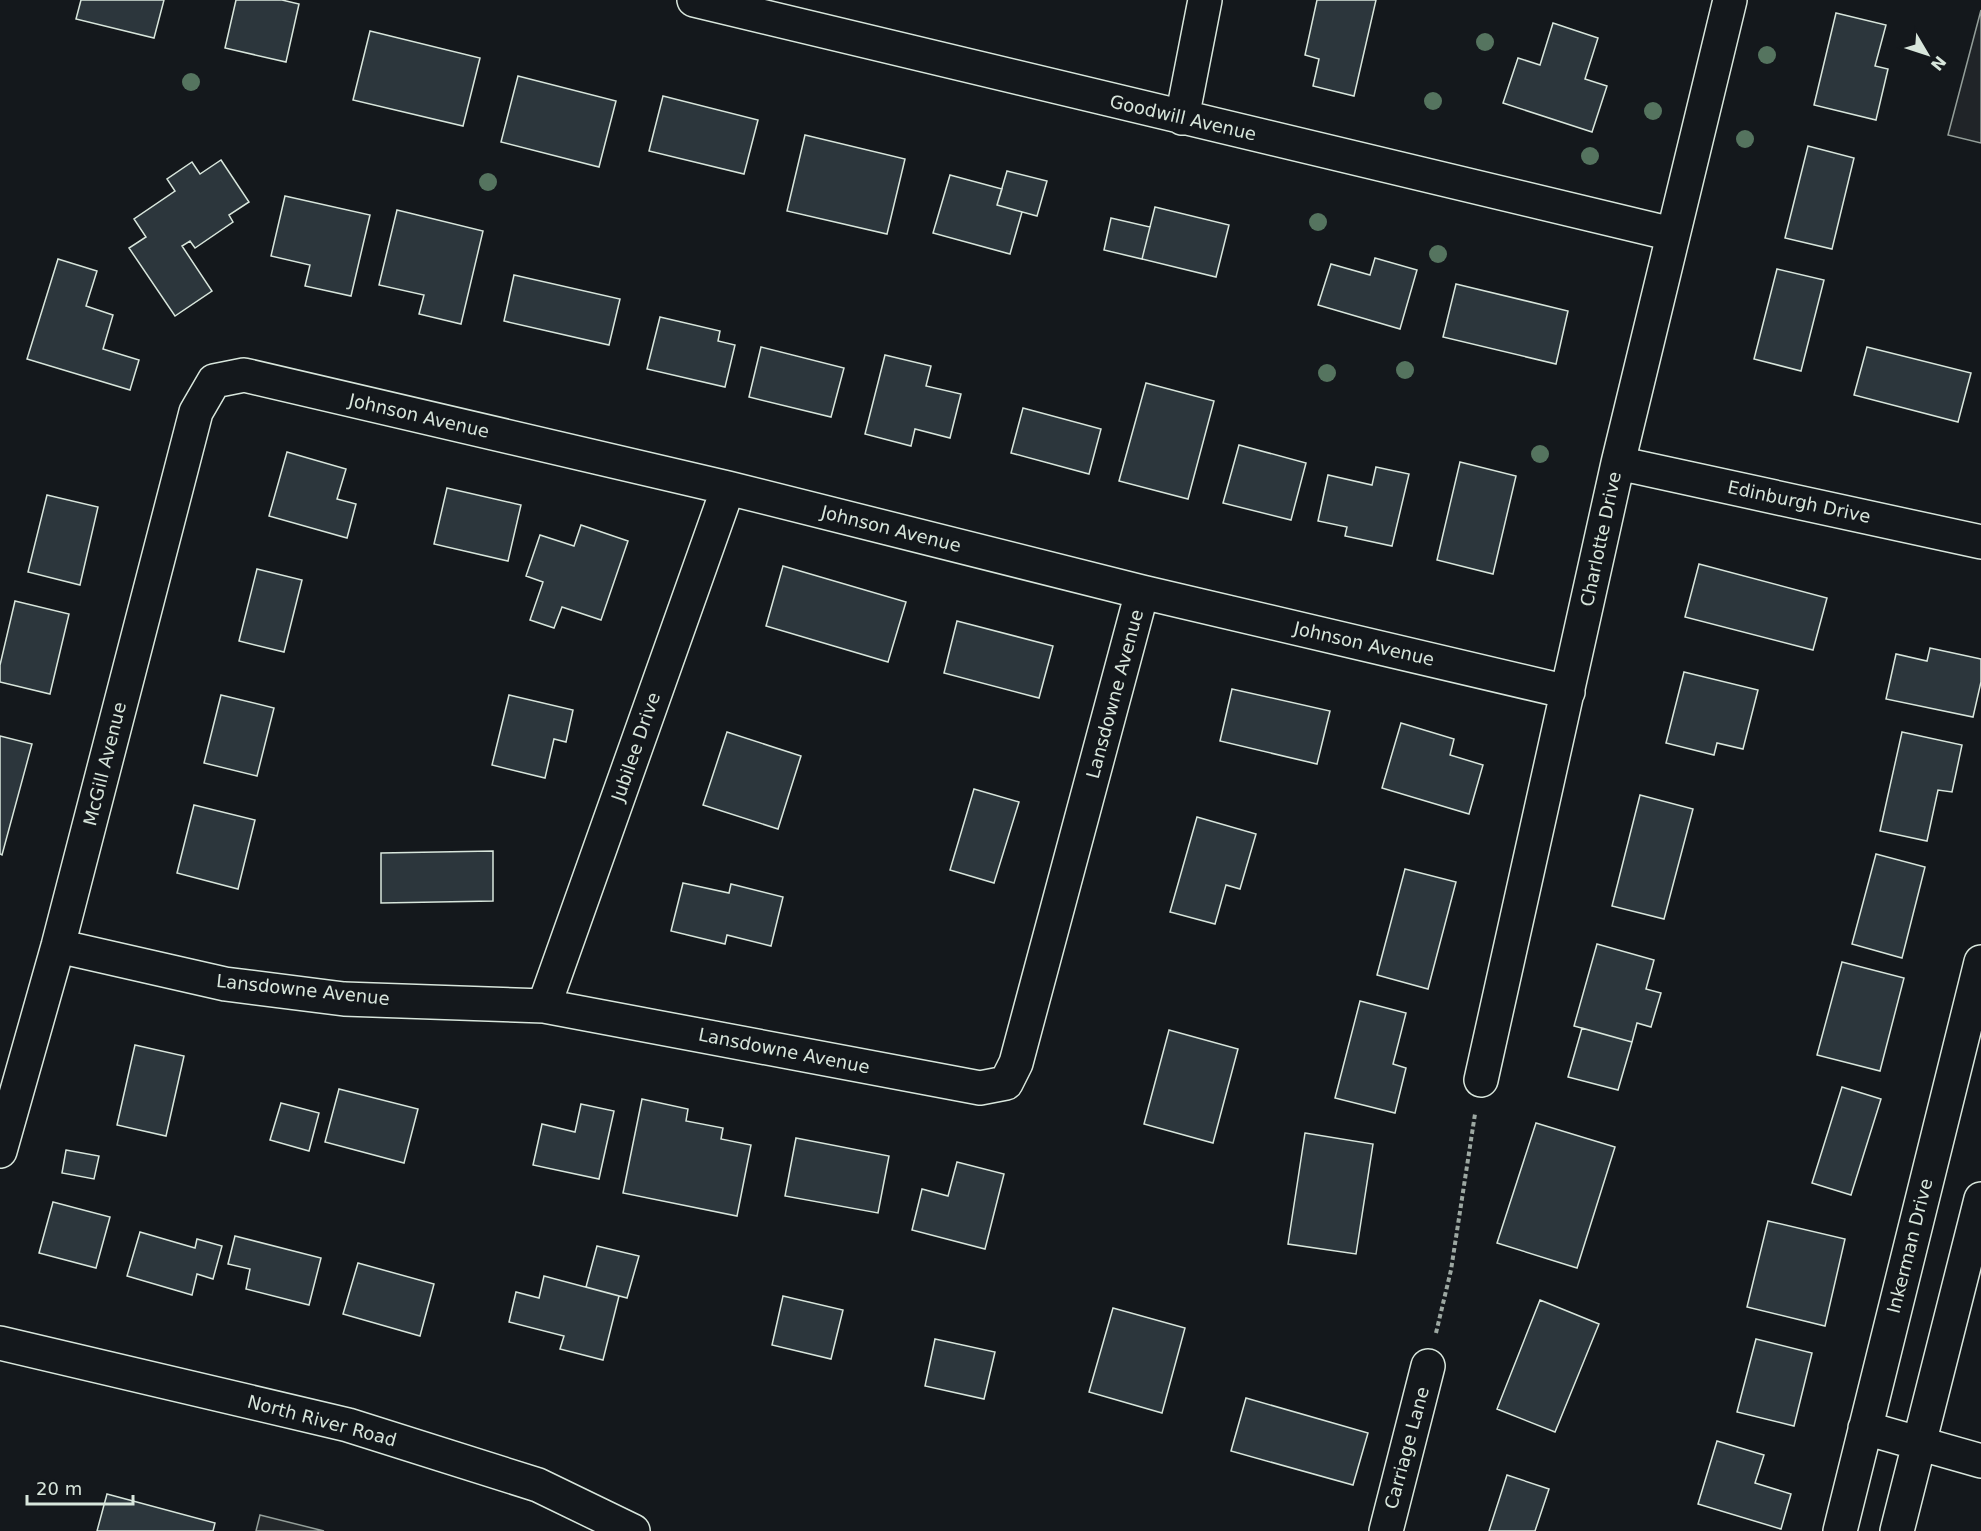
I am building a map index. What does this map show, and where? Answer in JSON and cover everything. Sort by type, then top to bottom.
[{"type":"street","name":"Goodwill Avenue","points":[[694,0],[1672,234]]},
{"type":"street","points":[[1182,118],[1205,0]]},
{"type":"street","name":"Charlotte Drive","points":[[1481,1080],[1618,463],[1730,0]]},
{"type":"street","name":"Johnson Avenue","points":[[214,381],[244,375],[728,488],[1142,592],[1568,692]]},
{"type":"street","name":"McGill Avenue","points":[[0,1151],[58,946],[196,412],[214,381]]},
{"type":"street","name":"Edinburgh Drive","points":[[1618,463],[1981,542]]},
{"type":"street","name":"Jubilee Drive","points":[[544,1006],[728,488]]},
{"type":"street","name":"Lansdowne Avenue","points":[[58,946],[225,984],[344,999],[544,1006],[980,1088],[1006,1083],[1016,1063],[1142,592]]},
{"type":"street","name":"Inkerman Drive","points":[[1840,1531],[1981,962]]},
{"type":"street","points":[[1897,1531],[1981,1200]]},
{"type":"street","name":"North River Road","points":[[0,1343],[348,1425],[538,1485],[633,1531]]},
{"type":"street","name":"Carriage Lane","points":[[1386,1531],[1428,1366]]},
{"type":"street","points":[[1865,1428],[1981,1461]]},
{"type":"path","points":[[1428,1366],[1451,1270],[1481,1080]]},
{"type":"shaded area","points":[[1981,10],[1981,143],[1948,135]]},
{"type":"shaded area","points":[[260,1515],[324,1531],[256,1531]]},
{"type":"building","points":[[81,0],[164,0],[154,38],[76,19]]},
{"type":"building","points":[[236,0],[282,0],[299,4],[286,62],[225,48]]},
{"type":"building","points":[[1317,0],[1376,0],[1354,96],[1313,86],[1319,59],[1305,55]]},
{"type":"building","points":[[1836,13],[1886,25],[1875,66],[1888,69],[1876,120],[1814,105]]},
{"type":"building","points":[[1553,23],[1598,38],[1585,79],[1607,86],[1592,132],[1503,103],[1518,58],[1540,65]]},
{"type":"building","points":[[370,31],[480,58],[463,126],[353,100]]},
{"type":"building","points":[[518,76],[616,101],[599,167],[501,142]]},
{"type":"building","points":[[663,96],[758,120],[744,174],[649,151]]},
{"type":"building","points":[[805,135],[905,159],[887,234],[787,211]]},
{"type":"building","points":[[1808,146],[1854,158],[1832,249],[1785,238]]},
{"type":"building","points":[[221,160],[249,202],[229,215],[233,222],[195,248],[190,241],[182,246],[212,291],[175,316],[129,248],[146,237],[134,219],[175,191],[167,179],[192,162],[200,174]]},
{"type":"building","points":[[1007,171],[1047,181],[1037,216],[997,205]]},
{"type":"building","points":[[950,175],[1002,189],[997,205],[1022,212],[1010,254],[933,233]]},
{"type":"building","points":[[285,196],[370,215],[351,296],[305,286],[310,265],[271,256]]},
{"type":"building","points":[[1155,207],[1229,225],[1216,277],[1142,259]]},
{"type":"building","points":[[397,210],[483,231],[461,324],[419,314],[424,295],[379,285]]},
{"type":"building","points":[[1111,218],[1150,227],[1142,259],[1104,250]]},
{"type":"building","points":[[1375,258],[1417,270],[1400,329],[1318,305],[1331,264],[1370,275]]},
{"type":"building","points":[[58,259],[97,271],[86,306],[113,315],[103,349],[139,360],[130,390],[27,359]]},
{"type":"building","points":[[1777,269],[1824,280],[1801,371],[1754,359]]},
{"type":"building","points":[[514,275],[620,299],[609,345],[504,321]]},
{"type":"building","points":[[1456,284],[1568,311],[1556,364],[1443,337]]},
{"type":"building","points":[[660,317],[720,331],[718,341],[735,345],[725,387],[647,369]]},
{"type":"building","points":[[761,347],[844,368],[831,417],[749,397]]},
{"type":"building","points":[[1867,347],[1971,373],[1958,422],[1854,395]]},
{"type":"building","points":[[885,355],[931,366],[926,386],[961,394],[950,438],[915,429],[911,446],[865,434]]},
{"type":"building","points":[[1146,383],[1214,401],[1188,499],[1119,481]]},
{"type":"building","points":[[1023,408],[1101,429],[1089,474],[1011,453]]},
{"type":"building","points":[[1239,445],[1306,463],[1291,520],[1223,503]]},
{"type":"building","points":[[287,452],[346,469],[337,499],[356,504],[347,538],[269,516]]},
{"type":"building","points":[[1460,462],[1516,476],[1493,574],[1437,560]]},
{"type":"building","points":[[1376,467],[1409,474],[1392,546],[1345,536],[1347,527],[1318,521],[1328,475],[1372,485]]},
{"type":"building","points":[[447,488],[521,505],[508,561],[434,544]]},
{"type":"building","points":[[47,495],[98,507],[80,585],[28,572]]},
{"type":"building","points":[[581,525],[628,541],[601,620],[562,607],[554,628],[530,620],[543,582],[526,576],[540,535],[574,546]]},
{"type":"building","points":[[1699,564],[1827,598],[1813,650],[1685,617]]},
{"type":"building","points":[[783,566],[906,602],[888,662],[766,626]]},
{"type":"building","points":[[257,569],[302,580],[284,652],[239,641]]},
{"type":"building","points":[[15,601],[69,614],[50,694],[0,682],[0,665]]},
{"type":"building","points":[[957,621],[1053,646],[1039,698],[944,673]]},
{"type":"building","points":[[1930,648],[1981,659],[1981,682],[1973,717],[1886,699],[1896,654],[1927,661]]},
{"type":"building","points":[[1684,672],[1758,690],[1743,749],[1717,743],[1714,755],[1666,743]]},
{"type":"building","points":[[1232,689],[1330,711],[1317,764],[1220,741]]},
{"type":"building","points":[[221,695],[274,708],[257,776],[204,763]]},
{"type":"building","points":[[509,695],[573,710],[566,742],[554,739],[545,778],[492,765]]},
{"type":"building","points":[[1401,723],[1454,739],[1450,755],[1483,765],[1469,814],[1382,788]]},
{"type":"building","points":[[727,732],[801,756],[778,829],[703,805]]},
{"type":"building","points":[[1902,732],[1962,745],[1952,792],[1938,790],[1927,841],[1880,831]]},
{"type":"building","points":[[0,736],[32,744],[2,855],[0,854]]},
{"type":"building","points":[[974,789],[1019,802],[994,883],[950,870]]},
{"type":"building","points":[[1640,795],[1693,809],[1664,919],[1612,906]]},
{"type":"building","points":[[194,805],[255,820],[238,889],[177,873]]},
{"type":"building","points":[[1197,817],[1256,834],[1240,889],[1226,885],[1215,924],[1170,912]]},
{"type":"building","points":[[493,851],[493,901],[381,903],[381,853]]},
{"type":"building","points":[[1876,854],[1925,867],[1902,958],[1852,944]]},
{"type":"building","points":[[1405,869],[1456,882],[1428,989],[1377,975]]},
{"type":"building","points":[[683,883],[729,893],[731,884],[783,897],[771,946],[727,935],[725,944],[671,931]]},
{"type":"building","points":[[1597,944],[1654,960],[1646,989],[1661,993],[1651,1027],[1637,1023],[1632,1042],[1574,1026]]},
{"type":"building","points":[[1842,962],[1904,978],[1880,1071],[1817,1055]]},
{"type":"building","points":[[1360,1001],[1406,1013],[1393,1064],[1406,1068],[1395,1113],[1335,1098]]},
{"type":"building","points":[[1582,1028],[1632,1042],[1618,1090],[1568,1077]]},
{"type":"building","points":[[1169,1030],[1238,1049],[1213,1143],[1144,1124]]},
{"type":"building","points":[[135,1045],[184,1056],[166,1136],[117,1125]]},
{"type":"building","points":[[1842,1087],[1881,1099],[1851,1195],[1812,1183]]},
{"type":"building","points":[[339,1089],[418,1109],[404,1163],[325,1142]]},
{"type":"building","points":[[642,1099],[688,1109],[686,1121],[723,1128],[721,1139],[751,1145],[737,1216],[623,1193]]},
{"type":"building","points":[[281,1103],[319,1113],[309,1151],[270,1140]]},
{"type":"building","points":[[581,1104],[614,1111],[599,1179],[533,1165],[542,1124],[575,1132]]},
{"type":"building","points":[[1536,1123],[1615,1147],[1577,1268],[1497,1243]]},
{"type":"building","points":[[1305,1133],[1373,1144],[1356,1254],[1288,1244]]},
{"type":"building","points":[[796,1138],[889,1156],[878,1213],[785,1196]]},
{"type":"building","points":[[66,1150],[99,1156],[94,1179],[62,1173]]},
{"type":"building","points":[[957,1162],[1004,1174],[985,1249],[912,1230],[922,1189],[948,1196]]},
{"type":"building","points":[[53,1202],[110,1217],[96,1268],[39,1253]]},
{"type":"building","points":[[1768,1221],[1845,1239],[1825,1326],[1747,1307]]},
{"type":"building","points":[[140,1232],[195,1248],[197,1239],[222,1246],[213,1279],[197,1274],[192,1295],[127,1276]]},
{"type":"building","points":[[235,1236],[321,1258],[309,1305],[246,1289],[250,1269],[228,1264]]},
{"type":"building","points":[[597,1246],[639,1256],[627,1298],[586,1287]]},
{"type":"building","points":[[358,1263],[434,1284],[420,1336],[343,1314]]},
{"type":"building","points":[[544,1276],[619,1296],[603,1360],[560,1349],[564,1336],[509,1322],[516,1292],[539,1298]]},
{"type":"building","points":[[783,1296],[843,1310],[831,1359],[772,1345]]},
{"type":"building","points":[[1540,1300],[1599,1324],[1555,1432],[1497,1409]]},
{"type":"building","points":[[1113,1308],[1185,1328],[1162,1413],[1089,1392]]},
{"type":"building","points":[[935,1339],[995,1352],[984,1399],[925,1386]]},
{"type":"building","points":[[1756,1339],[1812,1353],[1794,1426],[1737,1412]]},
{"type":"building","points":[[1246,1398],[1368,1433],[1353,1485],[1231,1451]]},
{"type":"building","points":[[1717,1441],[1764,1455],[1755,1483],[1791,1494],[1781,1529],[1698,1504]]},
{"type":"building","points":[[1507,1475],[1549,1489],[1535,1531],[1489,1531]]},
{"type":"building","points":[[107,1494],[215,1523],[213,1531],[97,1531]]}]
